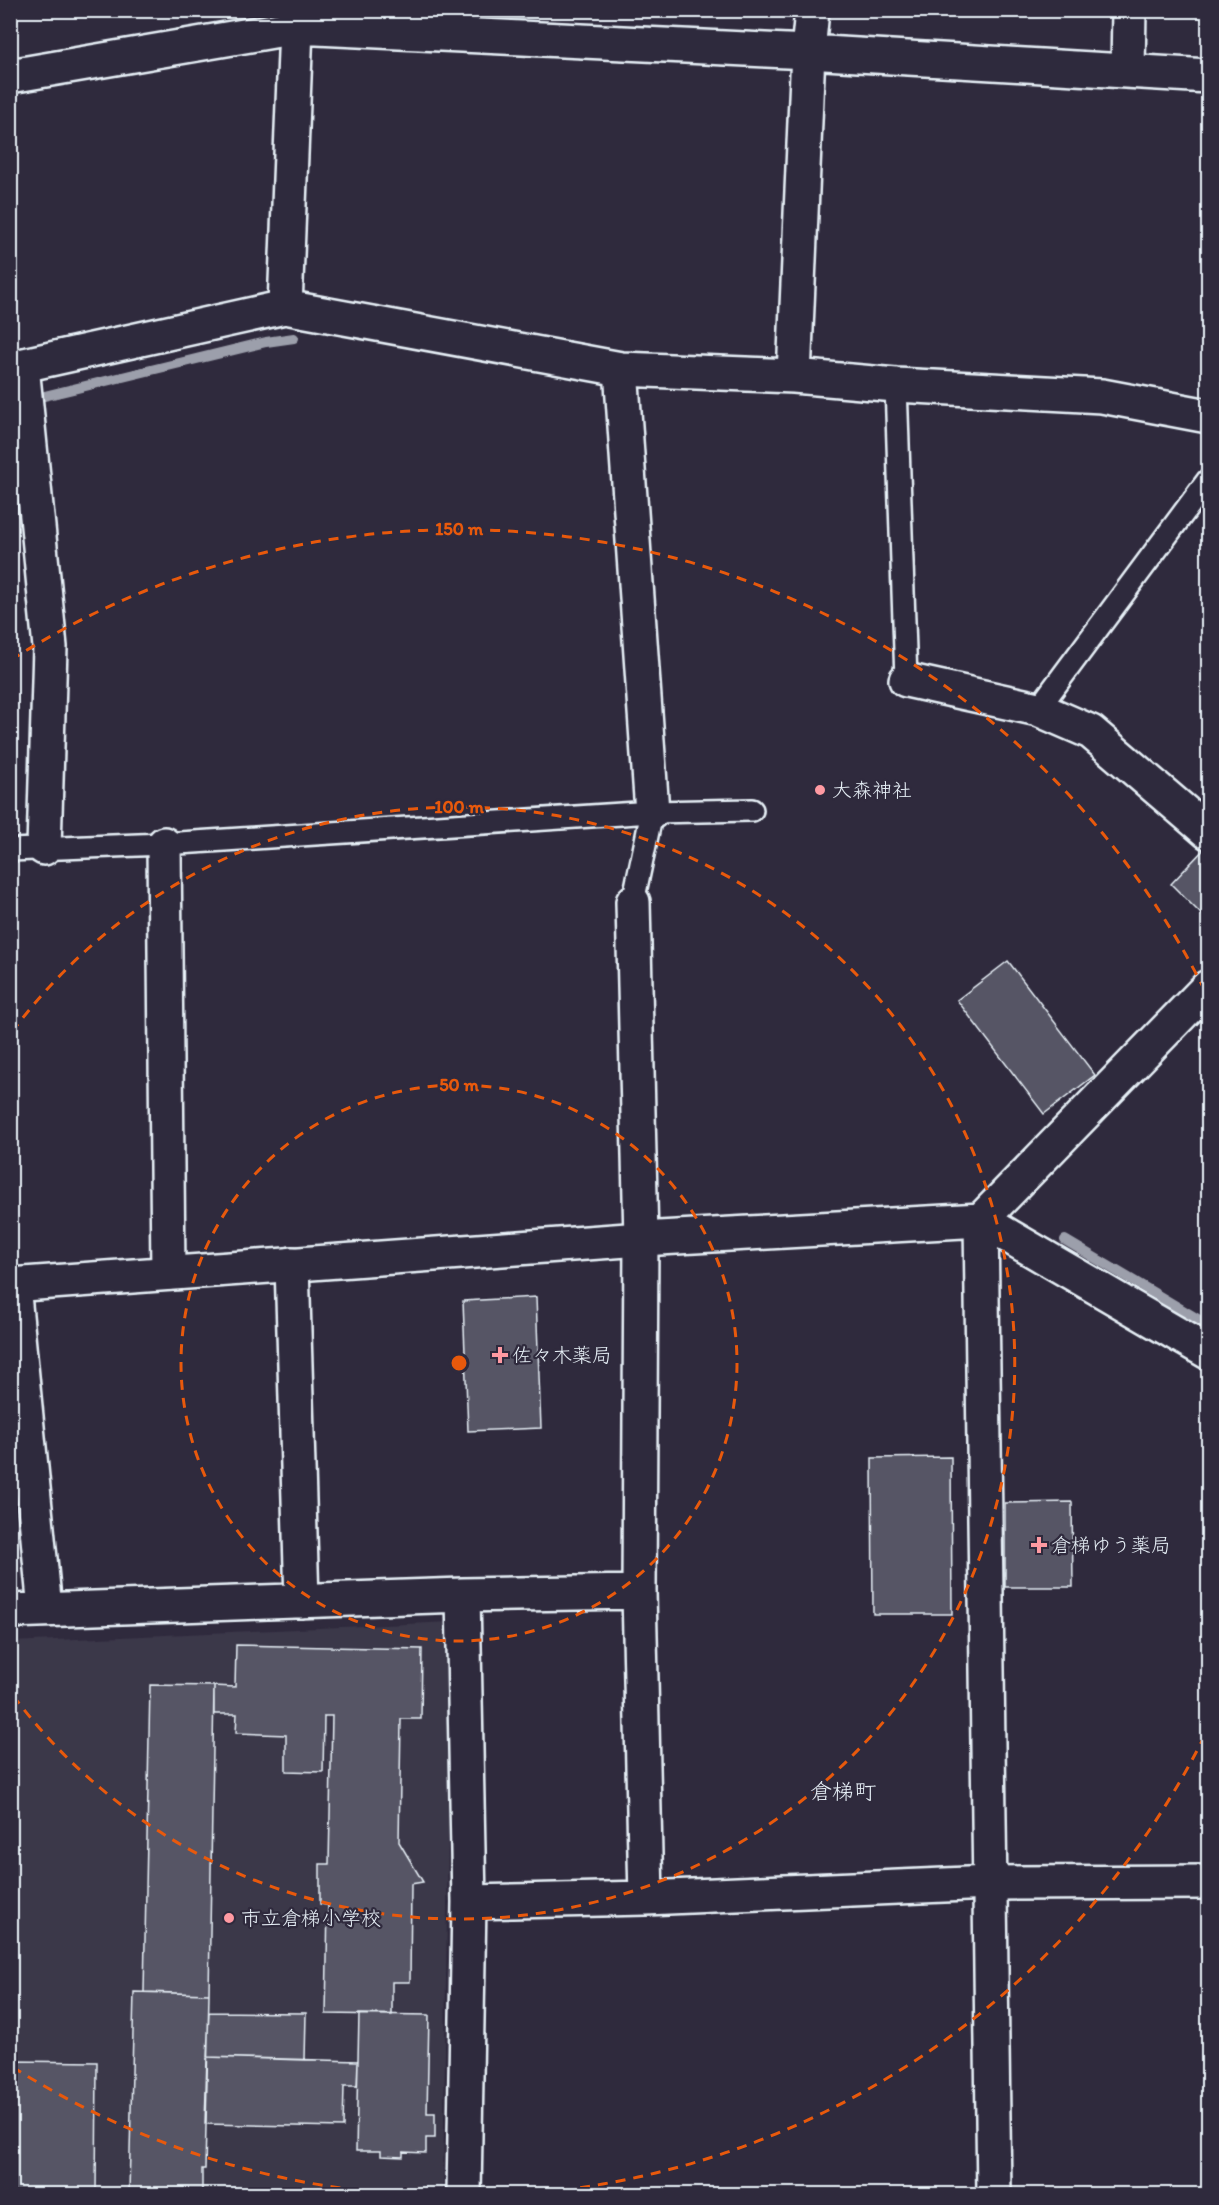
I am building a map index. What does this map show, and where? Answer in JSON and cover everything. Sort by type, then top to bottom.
[{"type":"street","points":[[794,376],[808,52],[812,10]]},
{"type":"street","points":[[1128,70],[1129,10]]},
{"type":"street","points":[[285,307],[295,19]]},
{"type":"street","points":[[10,76],[295,19],[1209,76]]},
{"type":"street","points":[[45,848],[50,647],[16,367],[285,307],[621,369],[794,376],[896,385],[1102,396],[1209,416]]},
{"type":"street","points":[[621,369],[652,812]]},
{"type":"street","points":[[906,680],[1038,709],[1091,732],[1209,832]]},
{"type":"street","points":[[164,844],[168,1273]]},
{"type":"street","points":[[633,902],[640,1239],[639,1592],[646,1898]]},
{"type":"street","points":[[994,2194],[981,1220],[1209,987]]},
{"type":"street","points":[[45,1609],[12,1285],[640,1239],[981,1220],[1209,1352]]},
{"type":"street","points":[[292,1264],[302,1601]]},
{"type":"street","points":[[10,1611],[463,1595],[639,1592]]},
{"type":"street","points":[[463,1595],[468,1902],[464,2194]]},
{"type":"street","points":[[468,1902],[646,1898],[990,1883],[1209,1882]]},
{"type":"lane","points":[[896,385],[906,680]]},
{"type":"lane","points":[[1038,709],[1209,480]]},
{"type":"lane","points":[[10,850],[164,844],[652,812],[752,810]]},
{"type":"lane","points":[[633,902],[652,812]]},
{"type":"shaded area","name":"市立倉梯小学校","points":[[451,1622],[443,2194],[11,2194],[10,1642]]},
{"type":"building","points":[[1208,845],[1208,921],[1171,884]]},
{"type":"building","points":[[1008,961],[1095,1075],[1044,1114],[957,1000]]},
{"type":"building","points":[[536,1297],[541,1428],[468,1431],[463,1301]]},
{"type":"building","points":[[951,1457],[952,1614],[873,1614],[872,1458]]},
{"type":"building","name":"倉梯ゆう薬局","points":[[1072,1502],[1073,1587],[1005,1587],[1005,1503]]},
{"type":"building","points":[[236,1645],[422,1649],[421,1719],[401,1719],[399,1842],[423,1882],[411,1884],[410,1982],[392,1982],[392,2015],[326,2014],[328,1905],[320,1904],[320,1864],[329,1864],[332,1716],[324,1716],[323,1772],[286,1771],[286,1735],[236,1733],[237,1714],[214,1714],[214,1686],[235,1687]]},
{"type":"building","points":[[150,1685],[214,1686],[209,1994],[144,1992]]},
{"type":"building","points":[[134,1992],[209,1994],[205,2169],[202,2169],[202,2194],[129,2192]]},
{"type":"building","points":[[209,2012],[306,2013],[305,2060],[207,2057]]},
{"type":"building","points":[[359,2014],[429,2015],[427,2113],[435,2113],[435,2138],[426,2138],[426,2153],[403,2152],[403,2157],[381,2156],[381,2151],[356,2151]]},
{"type":"building","points":[[207,2057],[358,2061],[357,2086],[344,2086],[343,2127],[205,2124]]},
{"type":"building","points":[[10,2061],[97,2062],[96,2194],[10,2194]]},
{"type":"waterway","points":[[28,400],[266,342],[294,338]]},
{"type":"waterway","points":[[1065,1240],[1208,1325]]},
{"type":"place","name":"大森神社","points":[[820,790]]},
{"type":"place","name":"佐々木薬局","points":[[500,1355]]},
{"type":"place","name":"倉梯ゆう薬局","points":[[1039,1545]]},
{"type":"place","name":"市立倉梯小学校","points":[[229,1918]]},
{"type":"district","name":"倉梯町","points":[[843,1791]]}]
